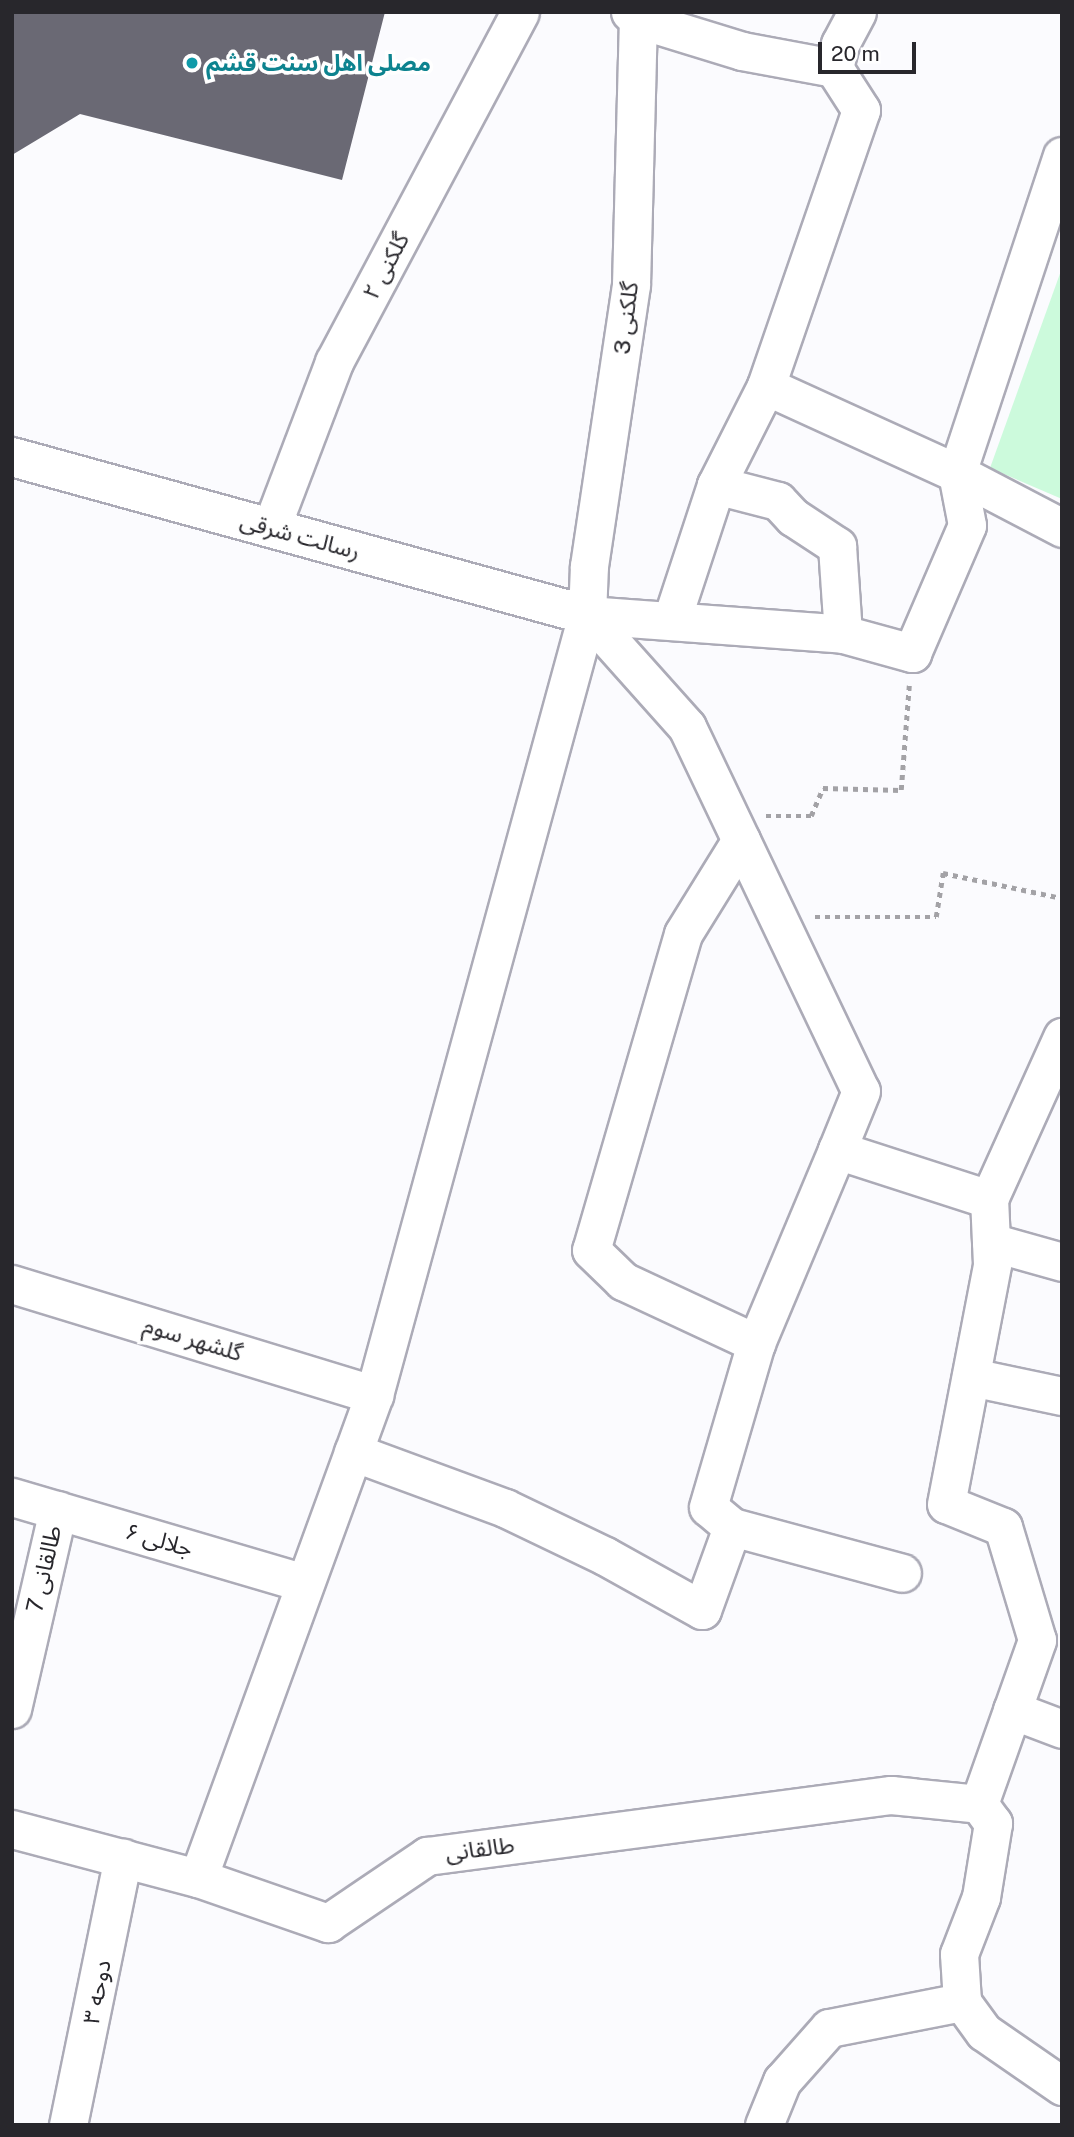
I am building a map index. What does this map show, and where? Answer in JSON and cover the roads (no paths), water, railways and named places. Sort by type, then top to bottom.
[{"type":"main road","name":"رسالت شرقی","points":[[12,457],[587,615]]},
{"type":"street","name":"گلکنی ۲","points":[[271,528],[334,362],[520,12]]},
{"type":"street","points":[[834,68],[857,12]]},
{"type":"street","points":[[634,15],[742,51],[834,68],[861,110],[766,386],[716,485],[672,619]]},
{"type":"street","name":"گلکنی 3","points":[[198,1878],[374,1395],[587,615],[589,566],[631,285],[634,15]]},
{"type":"street","points":[[587,615],[672,619],[843,635],[912,653],[968,525],[957,472],[1062,156]]},
{"type":"street","points":[[766,386],[957,472],[1062,528]]},
{"type":"street","points":[[716,485],[778,502],[793,517],[837,546],[843,635]]},
{"type":"street","points":[[587,615],[687,727],[861,1091],[756,1343],[708,1507],[732,1527],[902,1573]]},
{"type":"street","points":[[735,828],[683,934],[591,1250],[623,1281],[756,1343]]},
{"type":"street","points":[[1062,1037],[989,1199],[992,1264],[946,1504],[1003,1527],[1049,1634],[1012,1710],[979,1804],[993,1823],[981,1898],[959,1954],[962,2002],[984,2032],[1062,2087]]},
{"type":"street","points":[[837,1150],[989,1199]]},
{"type":"street","points":[[991,1242],[1062,1262]]},
{"type":"street","name":"گلشهر سوم","points":[[12,1284],[374,1395]]},
{"type":"street","points":[[971,1377],[1062,1396]]},
{"type":"street","points":[[353,1452],[505,1508],[605,1556],[702,1610],[732,1527]]},
{"type":"street","name":"جلالی ۶","points":[[12,1497],[305,1583]]},
{"type":"street","name":"طالقانی 7","points":[[12,1709],[58,1510]]},
{"type":"street","points":[[1012,1710],[1062,1729]]},
{"type":"street","name":"طالقانی","points":[[12,1829],[198,1878],[328,1923],[427,1856],[891,1795],[979,1804]]},
{"type":"street","name":"دوحه ۳","points":[[68,2125],[123,1858]]},
{"type":"street","points":[[764,2125],[782,2081],[829,2028],[962,2002]]},
{"type":"place","name":"مصلی اهل سنت قشم","points":[[192,63]]}]
